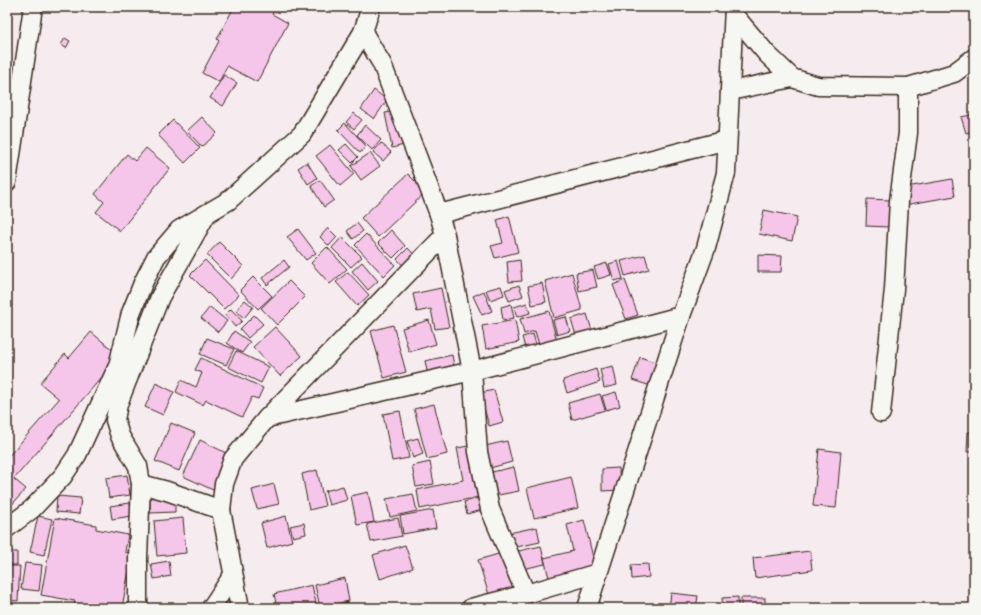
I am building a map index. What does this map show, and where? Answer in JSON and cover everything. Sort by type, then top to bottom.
[{"type":"street","points":[[7,182],[10,141],[33,7]]},
{"type":"street","points":[[7,528],[32,508],[63,476],[77,455],[118,366],[131,313],[143,283],[156,257],[179,230],[207,215],[228,201],[302,134],[363,32],[371,7]]},
{"type":"street","points":[[734,11],[767,54],[792,78],[818,86],[908,87],[954,73],[974,58]]},
{"type":"street","points":[[587,608],[681,316],[708,240],[726,173],[734,11]]},
{"type":"street","points":[[363,32],[382,64],[439,214],[445,235],[472,370],[478,452],[490,508],[526,594]]},
{"type":"street","points":[[730,91],[792,78]]},
{"type":"street","points":[[881,413],[894,289],[899,201],[908,133],[908,87]]},
{"type":"street","points":[[439,214],[727,140]]},
{"type":"street","points":[[138,608],[138,557],[141,484],[138,466],[120,436],[115,420],[118,404],[160,297],[207,215]]},
{"type":"street","points":[[240,608],[221,510],[224,484],[233,459],[266,418],[445,235]]},
{"type":"street","points":[[266,418],[472,370],[681,316]]},
{"type":"street","points":[[141,484],[168,491],[221,510]]},
{"type":"street","points":[[471,608],[598,573]]},
{"type":"street","points":[[211,608],[233,575]]},
{"type":"building","points":[[234,7],[276,7],[272,14],[288,23],[257,82],[227,66],[219,82],[202,73],[219,41],[217,39]]},
{"type":"building","points":[[65,38],[70,41],[66,48],[61,45]]},
{"type":"building","points":[[224,75],[237,83],[223,106],[210,98]]},
{"type":"building","points":[[374,90],[387,100],[374,119],[361,109]]},
{"type":"building","points":[[398,111],[404,145],[392,148],[385,113]]},
{"type":"building","points":[[354,113],[362,120],[354,129],[346,122]]},
{"type":"building","points":[[971,115],[974,123],[974,131],[966,133],[961,117]]},
{"type":"building","points":[[202,117],[217,133],[202,147],[187,131]]},
{"type":"building","points":[[173,120],[200,148],[185,163],[158,135]]},
{"type":"building","points":[[345,123],[366,146],[360,153],[338,130]]},
{"type":"building","points":[[365,125],[381,140],[372,150],[357,135]]},
{"type":"building","points":[[381,143],[391,152],[383,161],[373,152]]},
{"type":"building","points":[[346,144],[358,157],[352,163],[339,150]]},
{"type":"building","points":[[330,145],[354,174],[340,186],[316,156]]},
{"type":"building","points":[[146,148],[170,168],[120,231],[96,212],[104,202],[95,194],[127,154],[135,161]]},
{"type":"building","points":[[370,153],[380,166],[361,180],[351,166]]},
{"type":"building","points":[[307,162],[317,178],[308,184],[298,168]]},
{"type":"building","points":[[408,174],[426,192],[378,237],[361,218]]},
{"type":"building","points":[[952,179],[955,196],[904,205],[901,188]]},
{"type":"building","points":[[320,180],[334,200],[324,207],[311,186]]},
{"type":"building","points":[[867,199],[890,200],[889,227],[866,226]]},
{"type":"building","points":[[764,210],[797,217],[792,241],[759,234]]},
{"type":"building","points":[[509,216],[518,252],[495,258],[491,246],[503,243],[497,220]]},
{"type":"building","points":[[357,223],[363,231],[353,239],[347,231]]},
{"type":"building","points":[[328,228],[337,237],[329,246],[320,237]]},
{"type":"building","points":[[298,229],[316,253],[306,260],[287,237]]},
{"type":"building","points":[[391,230],[405,246],[393,258],[378,243]]},
{"type":"building","points":[[366,234],[395,265],[384,276],[355,245]]},
{"type":"building","points":[[342,237],[362,257],[351,267],[332,248]]},
{"type":"building","points":[[219,242],[243,266],[231,279],[207,255]]},
{"type":"building","points":[[327,247],[347,269],[330,284],[311,263]]},
{"type":"building","points":[[408,248],[419,260],[408,271],[397,259]]},
{"type":"building","points":[[645,255],[649,269],[625,276],[621,261]]},
{"type":"building","points":[[758,255],[782,256],[781,272],[758,272]]},
{"type":"building","points":[[205,260],[239,295],[224,309],[190,275]]},
{"type":"building","points":[[284,260],[289,267],[267,285],[262,278]]},
{"type":"building","points":[[520,260],[522,281],[509,282],[507,262]]},
{"type":"building","points":[[618,261],[623,279],[614,281],[609,264]]},
{"type":"building","points":[[362,262],[378,281],[368,290],[352,271]]},
{"type":"building","points":[[607,263],[611,275],[598,279],[594,267]]},
{"type":"building","points":[[593,270],[597,287],[579,291],[576,273]]},
{"type":"building","points":[[348,272],[369,295],[357,306],[336,282]]},
{"type":"building","points":[[572,273],[582,310],[554,318],[545,281]]},
{"type":"building","points":[[253,277],[272,296],[258,309],[240,290]]},
{"type":"building","points":[[625,280],[638,315],[626,319],[613,285]]},
{"type":"building","points":[[289,281],[305,297],[277,325],[261,308]]},
{"type":"building","points":[[542,283],[546,302],[532,305],[528,286]]},
{"type":"building","points":[[519,285],[523,296],[509,301],[505,290]]},
{"type":"building","points":[[501,286],[504,295],[490,300],[486,290]]},
{"type":"building","points":[[441,288],[449,327],[435,329],[431,309],[417,312],[413,294]]},
{"type":"building","points":[[484,291],[492,311],[482,315],[473,296]]},
{"type":"building","points":[[245,300],[253,307],[244,318],[236,311]]},
{"type":"building","points":[[527,303],[530,313],[517,317],[514,307]]},
{"type":"building","points":[[511,304],[514,318],[503,320],[501,307]]},
{"type":"building","points":[[210,307],[227,321],[218,332],[201,318]]},
{"type":"building","points":[[231,309],[242,321],[235,327],[225,315]]},
{"type":"building","points":[[549,311],[557,341],[539,345],[535,331],[524,334],[520,319]]},
{"type":"building","points":[[587,314],[593,334],[577,339],[571,319]]},
{"type":"building","points":[[254,315],[263,324],[248,338],[240,329]]},
{"type":"building","points":[[566,317],[570,331],[557,335],[553,320]]},
{"type":"building","points":[[429,320],[436,344],[409,352],[402,328]]},
{"type":"building","points":[[515,320],[519,342],[486,349],[482,326]]},
{"type":"building","points":[[393,325],[406,372],[384,378],[371,331]]},
{"type":"building","points":[[275,327],[302,356],[280,376],[253,347]]},
{"type":"building","points":[[234,331],[250,342],[242,353],[227,343]]},
{"type":"building","points":[[91,332],[120,356],[14,479],[26,489],[7,510],[7,458],[59,399],[40,383],[65,354],[69,358]]},
{"type":"building","points":[[533,334],[537,348],[526,351],[522,337]]},
{"type":"building","points":[[207,338],[234,349],[226,365],[200,354]]},
{"type":"building","points":[[236,351],[269,367],[261,383],[228,367]]},
{"type":"building","points":[[452,355],[455,371],[428,376],[425,361]]},
{"type":"building","points":[[640,357],[658,363],[651,386],[632,380]]},
{"type":"building","points":[[201,358],[263,388],[258,399],[252,397],[242,417],[206,400],[203,405],[176,392],[181,380],[196,387],[202,373],[195,370]]},
{"type":"building","points":[[613,366],[617,385],[604,388],[600,369]]},
{"type":"building","points":[[596,369],[600,382],[567,393],[563,380]]},
{"type":"building","points":[[156,383],[174,392],[163,415],[145,407]]},
{"type":"building","points":[[494,390],[503,422],[489,426],[480,393]]},
{"type":"building","points":[[616,392],[620,406],[606,410],[602,396]]},
{"type":"building","points":[[600,394],[605,410],[572,420],[568,403]]},
{"type":"building","points":[[434,404],[447,454],[427,459],[414,409]]},
{"type":"building","points":[[400,411],[409,458],[392,461],[383,414]]},
{"type":"building","points":[[171,423],[195,433],[179,471],[155,461]]},
{"type":"building","points":[[968,432],[974,432],[974,452],[967,452]]},
{"type":"building","points":[[418,438],[423,454],[413,458],[407,441]]},
{"type":"building","points":[[200,440],[230,455],[213,490],[183,476]]},
{"type":"building","points":[[507,441],[512,462],[490,468],[485,446]]},
{"type":"building","points":[[474,445],[484,496],[420,509],[417,490],[463,480],[457,448]]},
{"type":"building","points":[[819,449],[841,452],[836,508],[813,506]]},
{"type":"building","points":[[430,462],[434,484],[416,487],[412,466]]},
{"type":"building","points":[[514,467],[519,491],[488,497],[483,474]]},
{"type":"building","points":[[619,468],[620,490],[602,491],[602,469]]},
{"type":"building","points":[[317,470],[325,506],[309,510],[302,474]]},
{"type":"building","points":[[127,475],[130,495],[109,498],[106,478]]},
{"type":"building","points":[[571,477],[578,508],[534,518],[527,488]]},
{"type":"building","points":[[274,484],[279,504],[257,509],[252,490]]},
{"type":"building","points":[[343,486],[347,500],[329,505],[325,491]]},
{"type":"building","points":[[368,492],[374,522],[357,525],[351,496]]},
{"type":"building","points":[[413,494],[417,511],[390,517],[386,499]]},
{"type":"building","points":[[57,496],[81,498],[79,514],[56,512]]},
{"type":"building","points":[[175,496],[175,512],[150,513],[150,497]]},
{"type":"building","points":[[483,497],[486,509],[467,514],[464,502]]},
{"type":"building","points":[[130,503],[132,516],[112,519],[110,506]]},
{"type":"building","points":[[433,510],[436,528],[403,534],[400,516]]},
{"type":"building","points":[[38,516],[52,519],[44,555],[30,552]]},
{"type":"building","points":[[286,516],[292,541],[267,548],[261,523]]},
{"type":"building","points":[[55,518],[96,525],[96,529],[128,535],[125,552],[132,553],[122,608],[74,608],[75,601],[41,595]]},
{"type":"building","points":[[183,518],[186,553],[157,556],[154,521]]},
{"type":"building","points":[[398,518],[402,536],[371,542],[367,524]]},
{"type":"building","points":[[584,520],[596,570],[550,582],[544,558],[573,551],[567,525]]},
{"type":"building","points":[[304,523],[306,534],[293,537],[290,526]]},
{"type":"building","points":[[537,527],[540,542],[512,548],[509,533]]},
{"type":"building","points":[[405,545],[413,568],[380,579],[373,555]]},
{"type":"building","points":[[541,546],[545,564],[518,570],[514,552]]},
{"type":"building","points":[[810,551],[812,570],[755,578],[753,558]]},
{"type":"building","points":[[7,552],[17,552],[17,565],[7,565]]},
{"type":"building","points":[[505,552],[515,587],[489,595],[478,560]]},
{"type":"building","points":[[169,561],[171,576],[154,579],[151,564]]},
{"type":"building","points":[[25,563],[42,565],[39,591],[21,589]]},
{"type":"building","points":[[648,564],[649,577],[632,579],[631,565]]},
{"type":"building","points":[[7,566],[20,566],[18,601],[7,600]]},
{"type":"building","points":[[345,578],[349,601],[320,607],[315,585]]},
{"type":"building","points":[[312,585],[317,608],[277,608],[274,594]]},
{"type":"building","points":[[671,593],[698,596],[696,608],[669,608]]},
{"type":"building","points":[[738,597],[738,608],[723,608],[722,598]]},
{"type":"building","points":[[741,598],[765,598],[765,608],[741,608]]},
{"type":"building","points":[[348,602],[350,608],[336,608],[336,607]]}]
